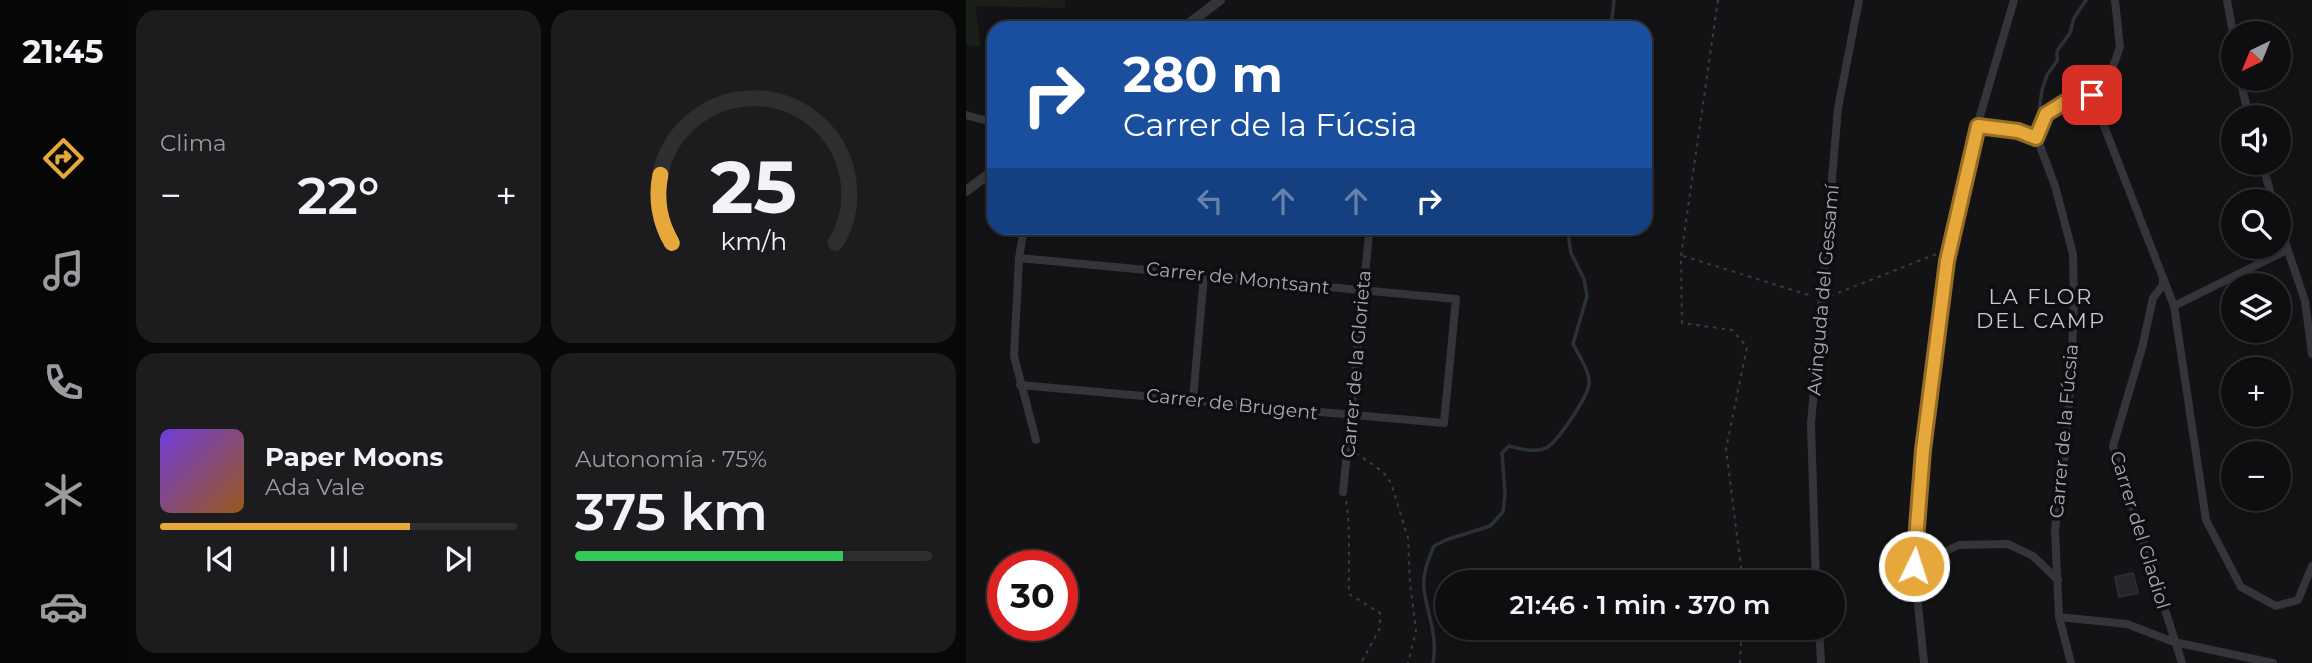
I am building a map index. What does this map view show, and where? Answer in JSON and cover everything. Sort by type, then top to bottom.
[{"type":"street","points":[[1191,21],[1208,5],[1220,0]]},
{"type":"street","name":"Avinguda del Gessamí","points":[[1816,570],[1811,424],[1838,108],[1859,0]]},
{"type":"street","points":[[1924,663],[1914,566],[1923,450],[1947,261],[1978,126],[2014,0]]},
{"type":"street","points":[[1978,126],[2018,131],[2036,138],[2046,114],[2068,100],[2092,95],[2112,69],[2120,47],[2115,0]]},
{"type":"street","points":[[2227,0],[2231,21]]},
{"type":"street","points":[[2092,95],[2174,306],[2206,520],[2241,587],[2276,606],[2298,600],[2312,566]]},
{"type":"street","points":[[966,115],[987,121]]},
{"type":"street","name":"Carrer de la Fúcsia","points":[[2036,138],[2055,186],[2073,254],[2071,377],[2066,453],[2055,530],[2059,617],[2071,663]]},
{"type":"street","points":[[966,191],[987,175]]},
{"type":"street","points":[[1023,235],[1019,258],[1014,356],[1035,440]]},
{"type":"street","name":"Carrer de la Glorieta","points":[[1344,489],[1368,235]]},
{"type":"street","name":"Carrer de Montsant","points":[[1019,258],[1456,299],[1444,423]]},
{"type":"street","points":[[2174,306],[2269,259]]},
{"type":"street","points":[[2290,259],[2305,301],[2312,354]]},
{"type":"street","points":[[1192,399],[1203,275]]},
{"type":"street","name":"Carrer del Gladiol","points":[[2163,278],[2163,285],[2153,298],[2142,348],[2113,446],[2182,663]]},
{"type":"street","name":"Carrer de Brugent","points":[[1020,385],[1444,423]]},
{"type":"street","points":[[1914,566],[1959,545],[2008,544],[2033,556],[2059,580]]},
{"type":"street","points":[[2059,617],[2127,624],[2174,642],[2273,663]]},
{"type":"street","points":[[1820,640],[1821,663]]},
{"type":"path","points":[[1718,0],[1681,256],[1682,323],[1732,330],[1747,347],[1726,449],[1741,570]]},
{"type":"path","points":[[1348,447],[1383,472],[1391,483],[1408,538],[1416,631],[1408,663]]},
{"type":"path","points":[[1344,489],[1349,521],[1349,594],[1380,613],[1380,628],[1361,663]]},
{"type":"path","points":[[1740,663],[1741,640]]},
{"type":"shaded area","points":[[966,0],[1065,0],[1065,8],[975,6],[981,47],[966,45]]},
{"type":"building","points":[[2133,573],[2138,593],[2119,597],[2115,577]]},
{"type":"waterway","points":[[1612,21],[1614,0]]},
{"type":"waterway","points":[[2039,112],[2042,90],[2047,75],[2057,61],[2057,51],[2070,33],[2074,18],[2086,0]]},
{"type":"waterway","points":[[1433,663],[1433,635],[1424,579],[1434,546],[1490,526],[1503,512],[1505,494],[1502,453],[1509,446],[1532,450],[1546,448],[1565,428],[1589,384],[1588,374],[1573,344],[1587,296],[1584,279],[1571,253],[1568,235]]},
{"type":"district","name":"LA FLOR DEL CAMP","points":[[2041,308]]},
{"type":"route","points":[[1914,566],[1923,450],[1947,261],[1978,126],[2018,131],[2036,138],[2046,114],[2068,100],[2092,95]]}]
